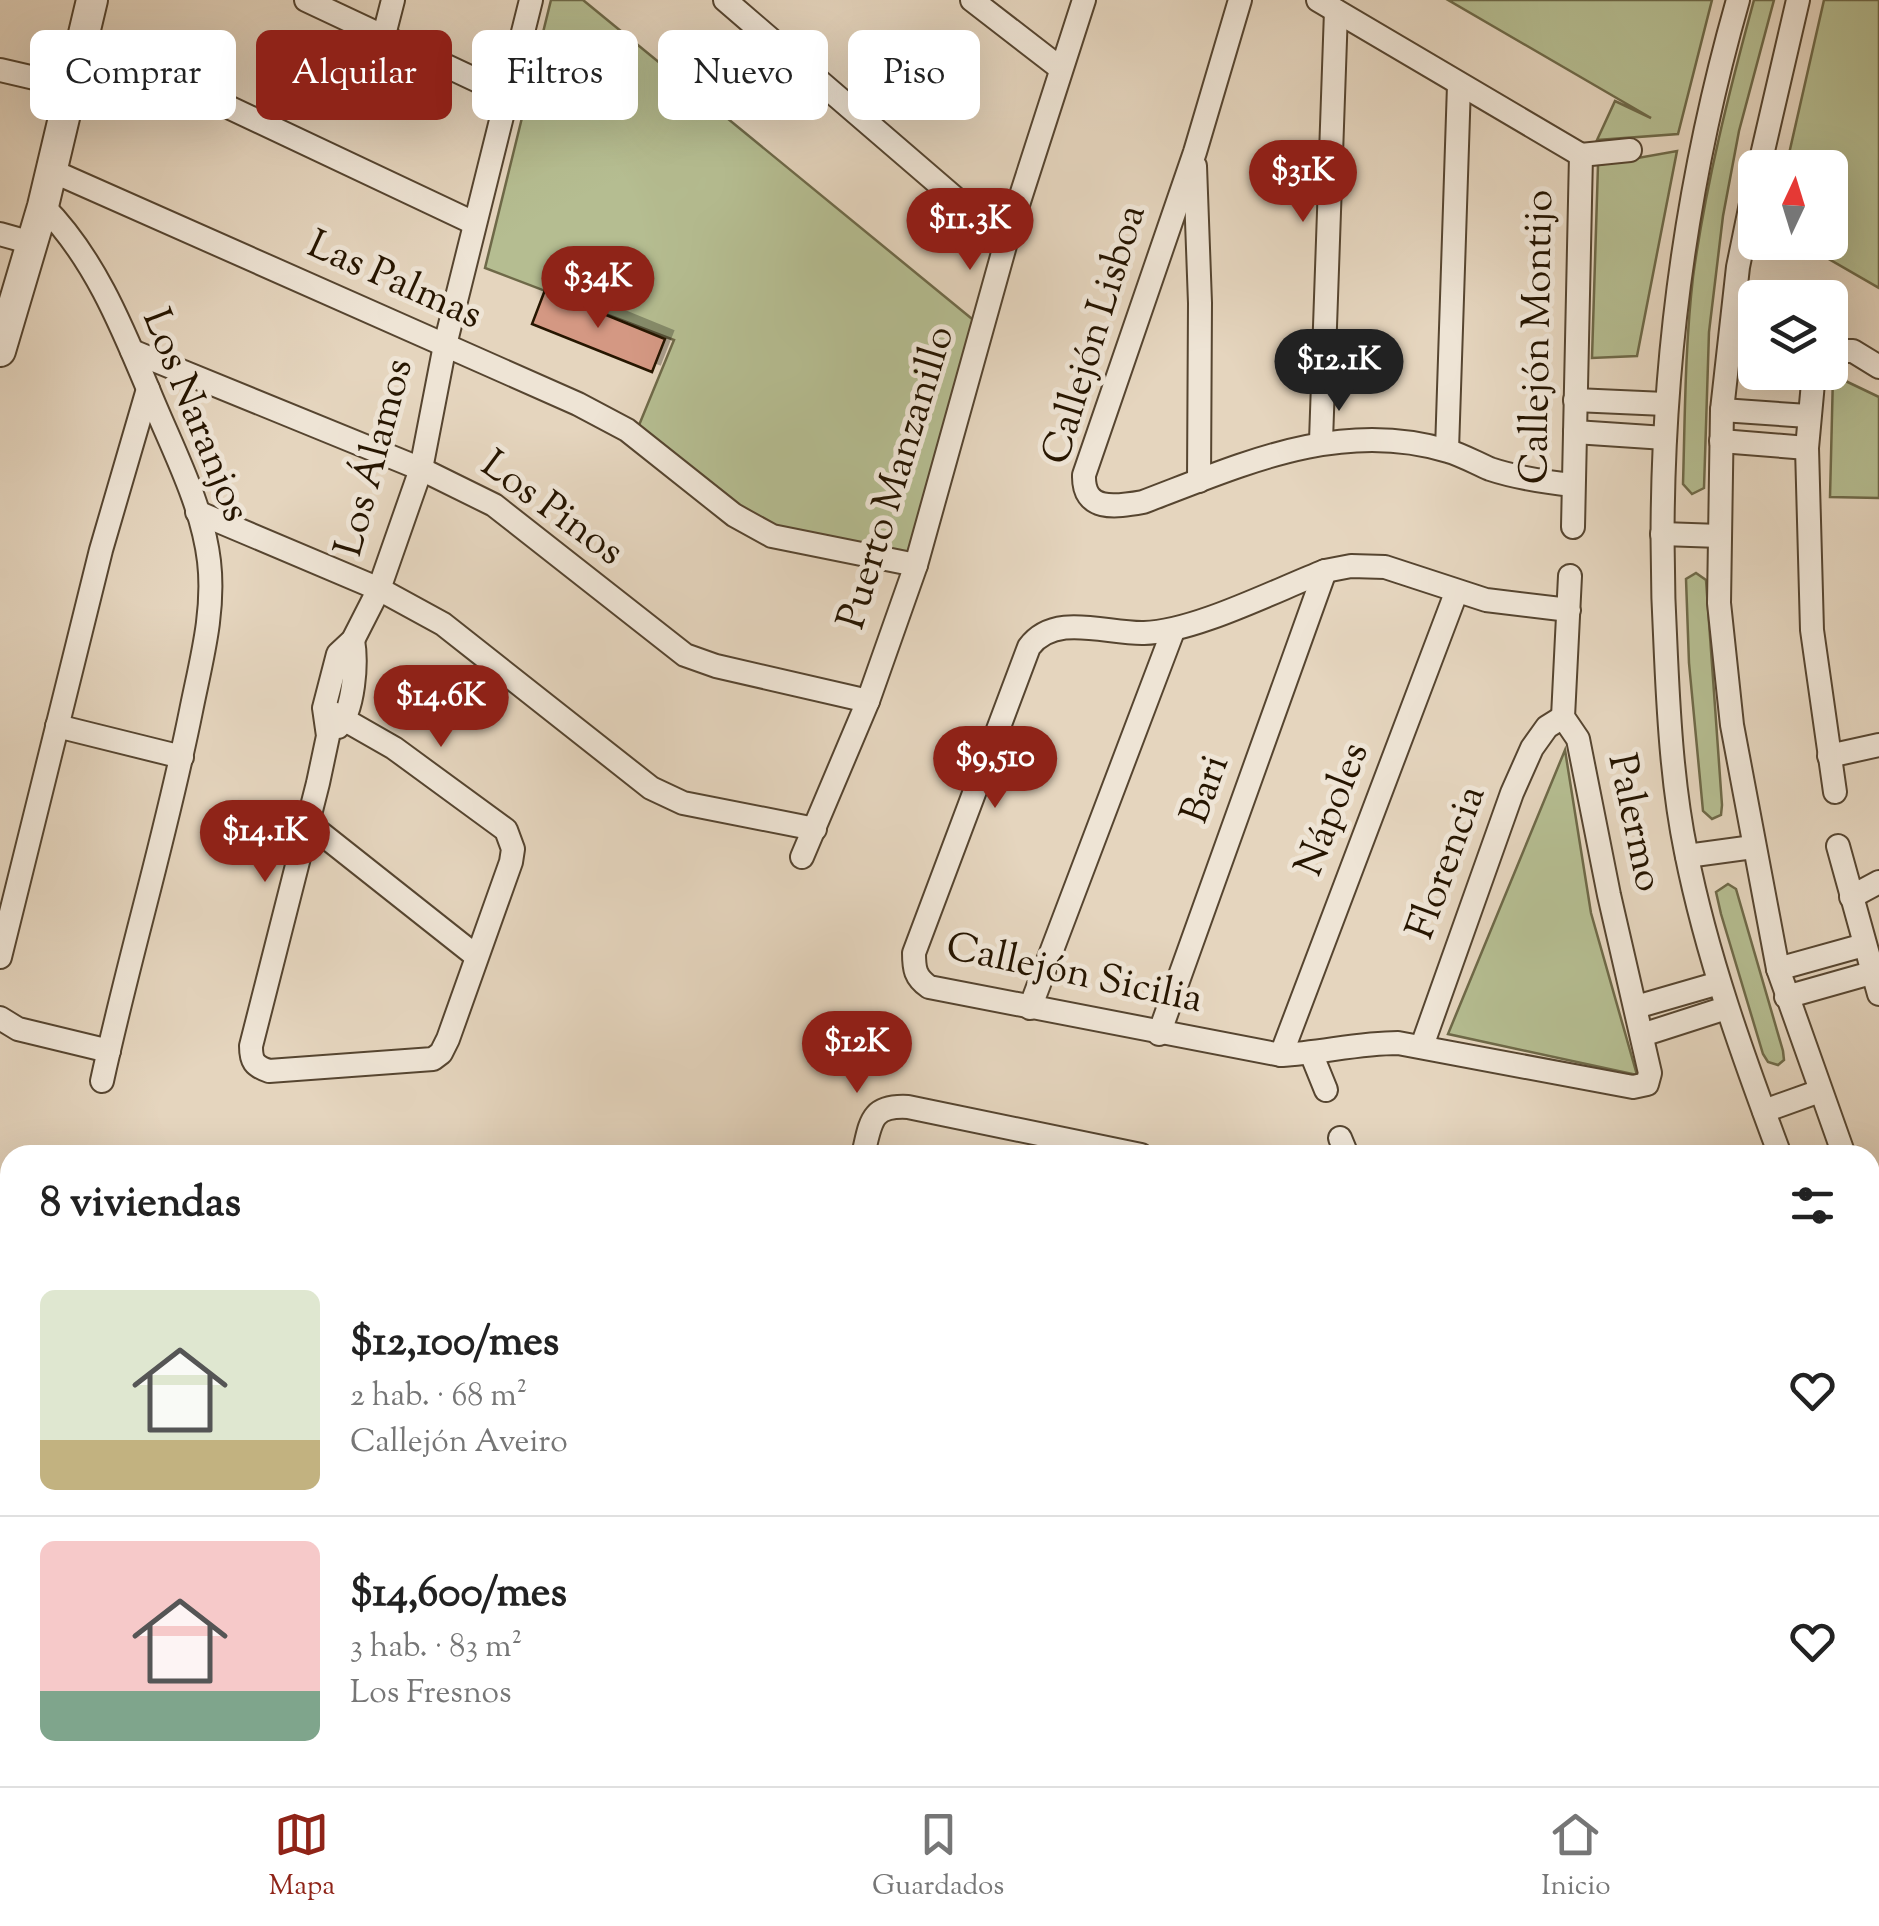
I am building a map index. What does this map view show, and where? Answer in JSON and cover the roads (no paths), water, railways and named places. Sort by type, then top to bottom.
[{"type":"street","points":[[84,30],[92,0]]},
{"type":"street","points":[[306,0],[375,30]]},
{"type":"street","points":[[385,30],[393,0]]},
{"type":"street","name":"Los Álamos","points":[[524,30],[531,0]]},
{"type":"street","points":[[725,0],[1006,242]]},
{"type":"street","points":[[972,0],[1060,68]]},
{"type":"street","name":"Puerto Manzanillo","points":[[802,857],[868,702],[916,565],[1006,242],[1084,0]]},
{"type":"street","name":"Callejón Lisboa","points":[[1240,0],[1195,152],[1084,475],[1088,497],[1099,505],[1114,507],[1142,502],[1322,441],[1397,441],[1447,450],[1530,480],[1573,485]]},
{"type":"street","points":[[1738,0],[1714,85],[1680,258],[1665,404],[1662,534],[1668,699],[1687,856],[1726,1008],[1776,1145]]},
{"type":"street","points":[[1762,150],[1798,0]]},
{"type":"street","points":[[1322,441],[1327,5]]},
{"type":"street","name":"Callejón Montijo","points":[[1327,5],[1581,155],[1573,527]]},
{"type":"street","points":[[0,70],[30,77]]},
{"type":"street","points":[[1447,450],[1459,85]]},
{"type":"street","points":[[236,111],[474,223]]},
{"type":"street","points":[[0,351],[43,206],[62,120]]},
{"type":"street","name":"Los Álamos","points":[[333,721],[356,659],[354,640],[379,589],[420,469],[474,223],[501,120]]},
{"type":"street","points":[[1581,155],[1630,150]]},
{"type":"street","points":[[1195,152],[1200,303],[1199,482]]},
{"type":"street","name":"Las Palmas","points":[[50,170],[578,404],[627,430],[734,515],[772,536],[916,565]]},
{"type":"street","name":"Los Naranjos","points":[[43,206],[89,263],[132,351],[197,512],[209,558],[212,608],[182,757],[102,1081]]},
{"type":"street","points":[[0,234],[32,242]]},
{"type":"street","points":[[1739,260],[1721,441],[1721,620],[1732,725],[1778,970],[1840,1145]]},
{"type":"street","name":"Los Pinos","points":[[132,351],[420,469],[494,505],[685,656],[868,702]]},
{"type":"street","points":[[1848,351],[1879,367]]},
{"type":"street","points":[[0,957],[101,550],[148,389]]},
{"type":"street","points":[[1812,390],[1807,448],[1812,630],[1834,792]]},
{"type":"street","points":[[1576,400],[1665,404]]},
{"type":"street","points":[[1722,410],[1808,416]]},
{"type":"street","points":[[1575,432],[1665,438]]},
{"type":"street","points":[[1721,441],[1807,448]]},
{"type":"street","points":[[197,512],[379,589],[443,624],[650,788],[683,803],[815,828]]},
{"type":"street","points":[[1662,534],[1720,536]]},
{"type":"street","name":"Callejón Sicilia","points":[[1568,610],[1486,600],[1384,567],[1351,566],[1325,570],[1173,631],[1143,634],[1051,628],[1039,634],[1029,647],[914,953],[914,968],[919,980],[929,987],[1281,1055],[1311,1054],[1368,1043],[1422,1046],[1633,1088],[1647,1084]]},
{"type":"street","name":"Bari","points":[[1158,1034],[1325,570]]},
{"type":"street","name":"Palermo","points":[[1570,576],[1563,717],[1578,739],[1650,1073],[1647,1084]]},
{"type":"street","name":"Nápoles","points":[[1281,1055],[1456,593]]},
{"type":"street","points":[[1030,1008],[1173,631]]},
{"type":"street","name":"Florencia","points":[[1422,1046],[1512,793],[1532,748],[1547,727],[1563,717]]},
{"type":"street","points":[[333,721],[394,748],[506,830],[512,839],[511,862],[441,1052],[433,1058],[292,1071],[257,1067],[251,1059],[251,1046],[333,721]]},
{"type":"street","points":[[57,726],[182,757]]},
{"type":"street","points":[[1829,756],[1879,745]]},
{"type":"street","points":[[308,822],[476,956]]},
{"type":"street","points":[[1786,997],[1875,984],[1838,846]]},
{"type":"street","points":[[1687,856],[1753,847]]},
{"type":"street","points":[[1851,897],[1879,882]]},
{"type":"street","points":[[1778,970],[1864,945]]},
{"type":"street","points":[[1636,1007],[1719,983]]},
{"type":"street","points":[[1642,1035],[1726,1008]]},
{"type":"street","points":[[0,1018],[18,1029],[108,1052]]},
{"type":"street","points":[[1311,1054],[1326,1090]]},
{"type":"street","points":[[1764,1112],[1820,1091]]},
{"type":"street","points":[[865,1145],[870,1123],[880,1110],[890,1106],[1092,1145]]}]
